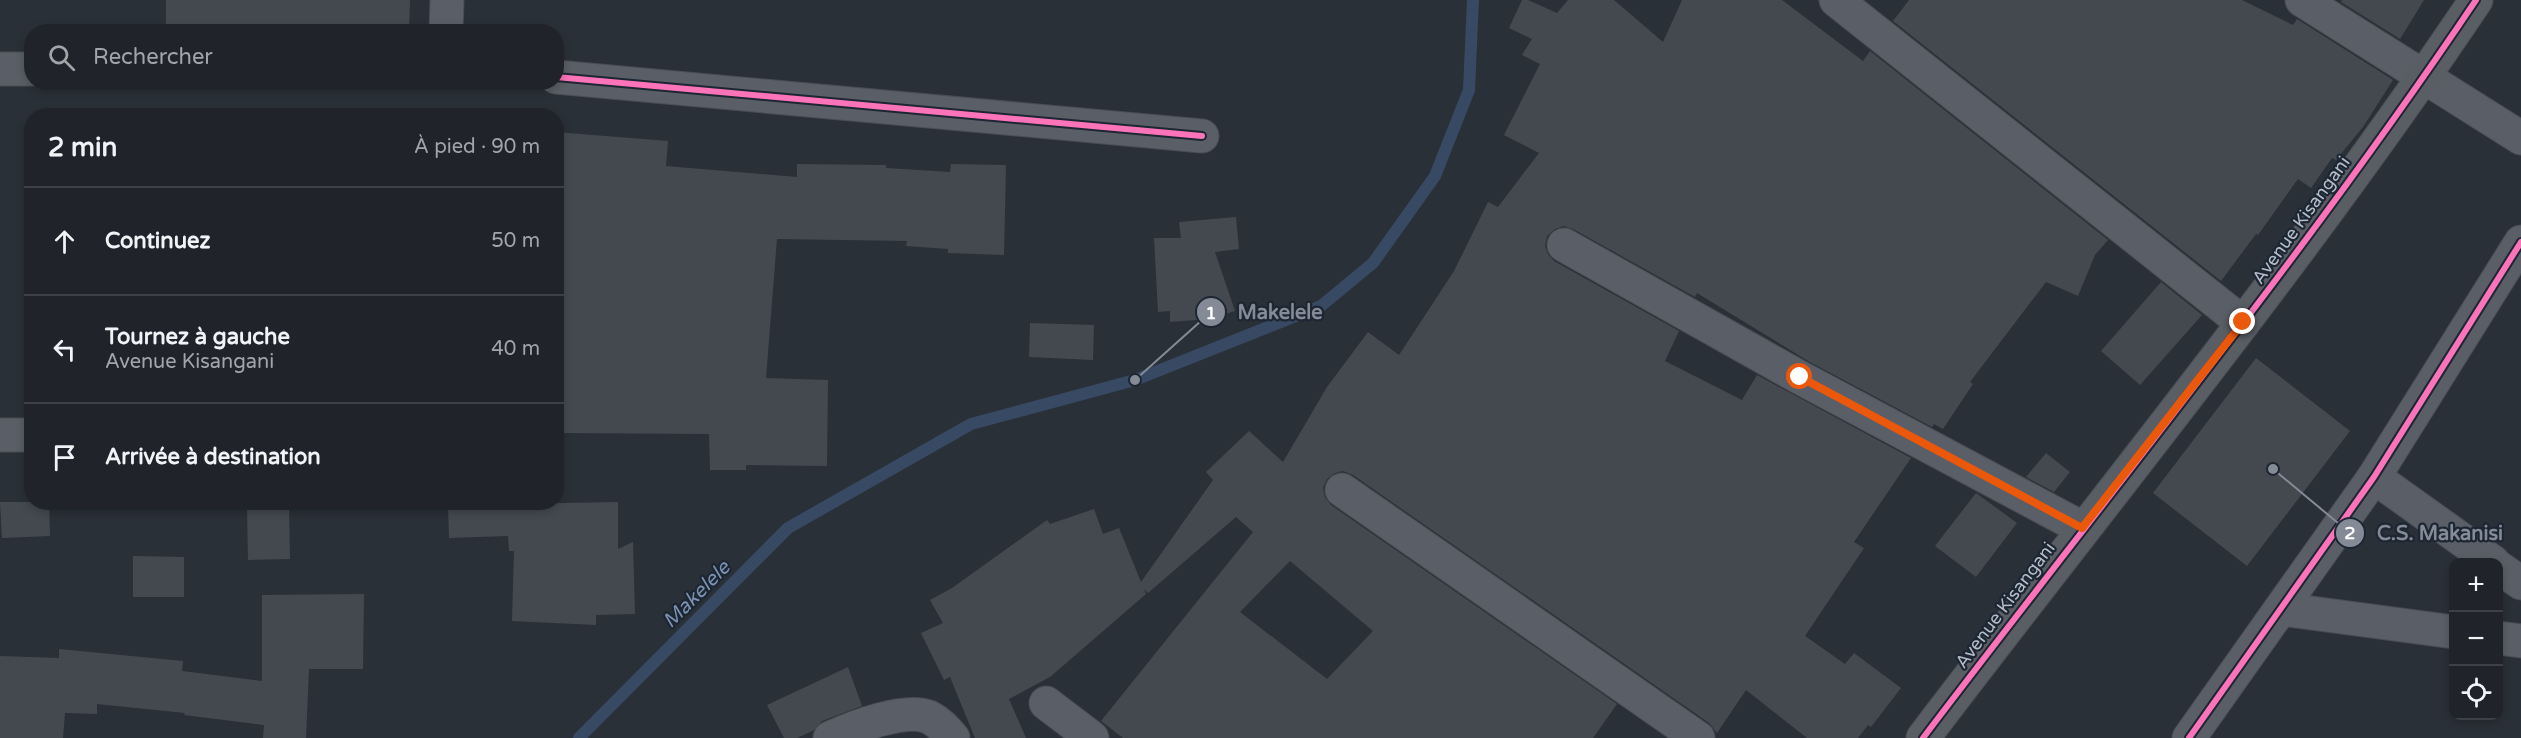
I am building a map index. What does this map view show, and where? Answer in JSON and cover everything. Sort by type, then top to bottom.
[{"type":"street","points":[[446,24],[447,0]]},
{"type":"street","points":[[1836,0],[2243,322]]},
{"type":"street","points":[[2302,0],[2426,76],[2521,138]]},
{"type":"street","name":"Avenue Kisangani","points":[[1923,738],[2082,528],[2243,322],[2426,76],[2476,0]]},
{"type":"street","points":[[0,69],[24,69]]},
{"type":"street","points":[[564,78],[1202,136]]},
{"type":"street","points":[[2189,738],[2374,477],[2521,242]]},
{"type":"street","points":[[1564,245],[1800,377],[2082,528]]},
{"type":"street","points":[[0,435],[24,435]]},
{"type":"street","points":[[2374,477],[2487,558]]},
{"type":"street","points":[[1342,490],[1698,738]]},
{"type":"street","points":[[2503,570],[2521,583]]},
{"type":"street","points":[[2281,609],[2449,631]]},
{"type":"street","points":[[2503,639],[2521,641]]},
{"type":"street","points":[[1046,703],[1092,738]]},
{"type":"street","points":[[830,738],[860,724],[908,715],[927,716],[943,726],[953,738]]},
{"type":"building","points":[[166,0],[410,0],[409,24],[166,24]]},
{"type":"building","points":[[1522,0],[1528,0],[1557,13],[1568,0],[1614,0],[1663,42],[1682,0],[1782,0],[1863,61],[1870,51],[2108,240],[2095,255],[2078,296],[2046,282],[1970,382],[1973,384],[1943,429],[1934,424],[1932,427],[1808,361],[1697,293],[1695,297],[1573,229],[1564,226],[1555,229],[1547,236],[1545,246],[1554,261],[1679,331],[1665,361],[1742,400],[1757,375],[1911,458],[1854,542],[1864,548],[1805,636],[1845,664],[1854,653],[1901,688],[1871,727],[1868,725],[1858,738],[1807,738],[1746,690],[1717,733],[1709,723],[1353,475],[1343,471],[1327,479],[1323,488],[1325,497],[1331,505],[1617,704],[1593,738],[1123,738],[1101,721],[1253,532],[1236,517],[1148,593],[1144,589],[1146,594],[1050,677],[1009,699],[1026,738],[975,738],[950,677],[944,680],[921,633],[943,623],[930,600],[952,588],[1047,520],[1050,524],[1094,509],[1103,534],[1119,528],[1141,582],[1213,480],[1206,472],[1249,431],[1283,462],[1327,387],[1368,332],[1399,355],[1454,271],[1488,202],[1498,207],[1539,153],[1504,135],[1540,64],[1522,55],[1532,39],[1509,28]],"holes":[[[1290,561],[1373,631],[1327,679],[1240,612]]]},
{"type":"building","points":[[1909,0],[2242,0],[2293,25],[2297,19],[2393,80],[2363,127],[2336,160],[2332,158],[2311,188],[2298,179],[2258,235],[2256,234],[2221,281],[1893,21]]},
{"type":"building","points":[[2342,0],[2424,0],[2400,39],[2341,2]]},
{"type":"building","points":[[564,133],[668,141],[666,166],[797,177],[797,164],[886,165],[886,168],[950,172],[951,164],[1006,165],[1004,255],[948,253],[948,249],[906,246],[907,241],[777,239],[766,378],[828,380],[827,466],[746,465],[746,470],[710,470],[709,434],[564,433]]},
{"type":"building","points":[[1236,217],[1239,249],[1215,252],[1235,311],[1209,319],[1170,322],[1170,311],[1158,312],[1154,238],[1181,238],[1179,222]]},
{"type":"building","points":[[2161,282],[2202,315],[2140,385],[2101,351]]},
{"type":"building","points":[[1030,323],[1094,325],[1093,360],[1029,357]]},
{"type":"building","points":[[2256,358],[2350,431],[2247,566],[2153,493]]},
{"type":"building","points":[[2046,453],[2070,472],[2054,492],[2026,477]]},
{"type":"building","points":[[1976,493],[2017,523],[1976,577],[1935,546]]},
{"type":"building","points":[[0,502],[24,502],[24,510],[49,510],[50,536],[2,538]]},
{"type":"building","points":[[618,502],[618,549],[633,542],[635,614],[596,615],[596,625],[512,621],[514,551],[509,551],[508,536],[449,538],[448,510],[564,510],[564,503]]},
{"type":"building","points":[[247,510],[289,510],[290,559],[248,560]]},
{"type":"building","points":[[133,556],[184,557],[184,597],[133,597]]},
{"type":"building","points":[[364,594],[363,669],[309,669],[306,738],[263,738],[264,725],[184,715],[185,713],[97,704],[97,714],[65,713],[63,738],[0,738],[0,656],[59,658],[59,649],[183,661],[182,671],[262,681],[262,595]]},
{"type":"building","points":[[848,667],[862,706],[822,721],[814,730],[797,738],[784,738],[767,705]]},
{"type":"waterway","name":"Makelele","points":[[579,738],[788,528],[971,424],[1135,380],[1321,306],[1373,263],[1435,176],[1469,90],[1473,0]]},
{"type":"cycle path","points":[[1923,738],[2275,281],[2411,95],[2476,0]]},
{"type":"cycle path","points":[[564,78],[1202,136]]},
{"type":"cycle path","points":[[2189,738],[2374,477],[2521,242]]},
{"type":"place","name":"Makelele","points":[[1135,380]]},
{"type":"place","name":"C.S. Makanisi","points":[[2273,469]]},
{"type":"route","points":[[1800,377],[2082,528],[2243,322]]}]
